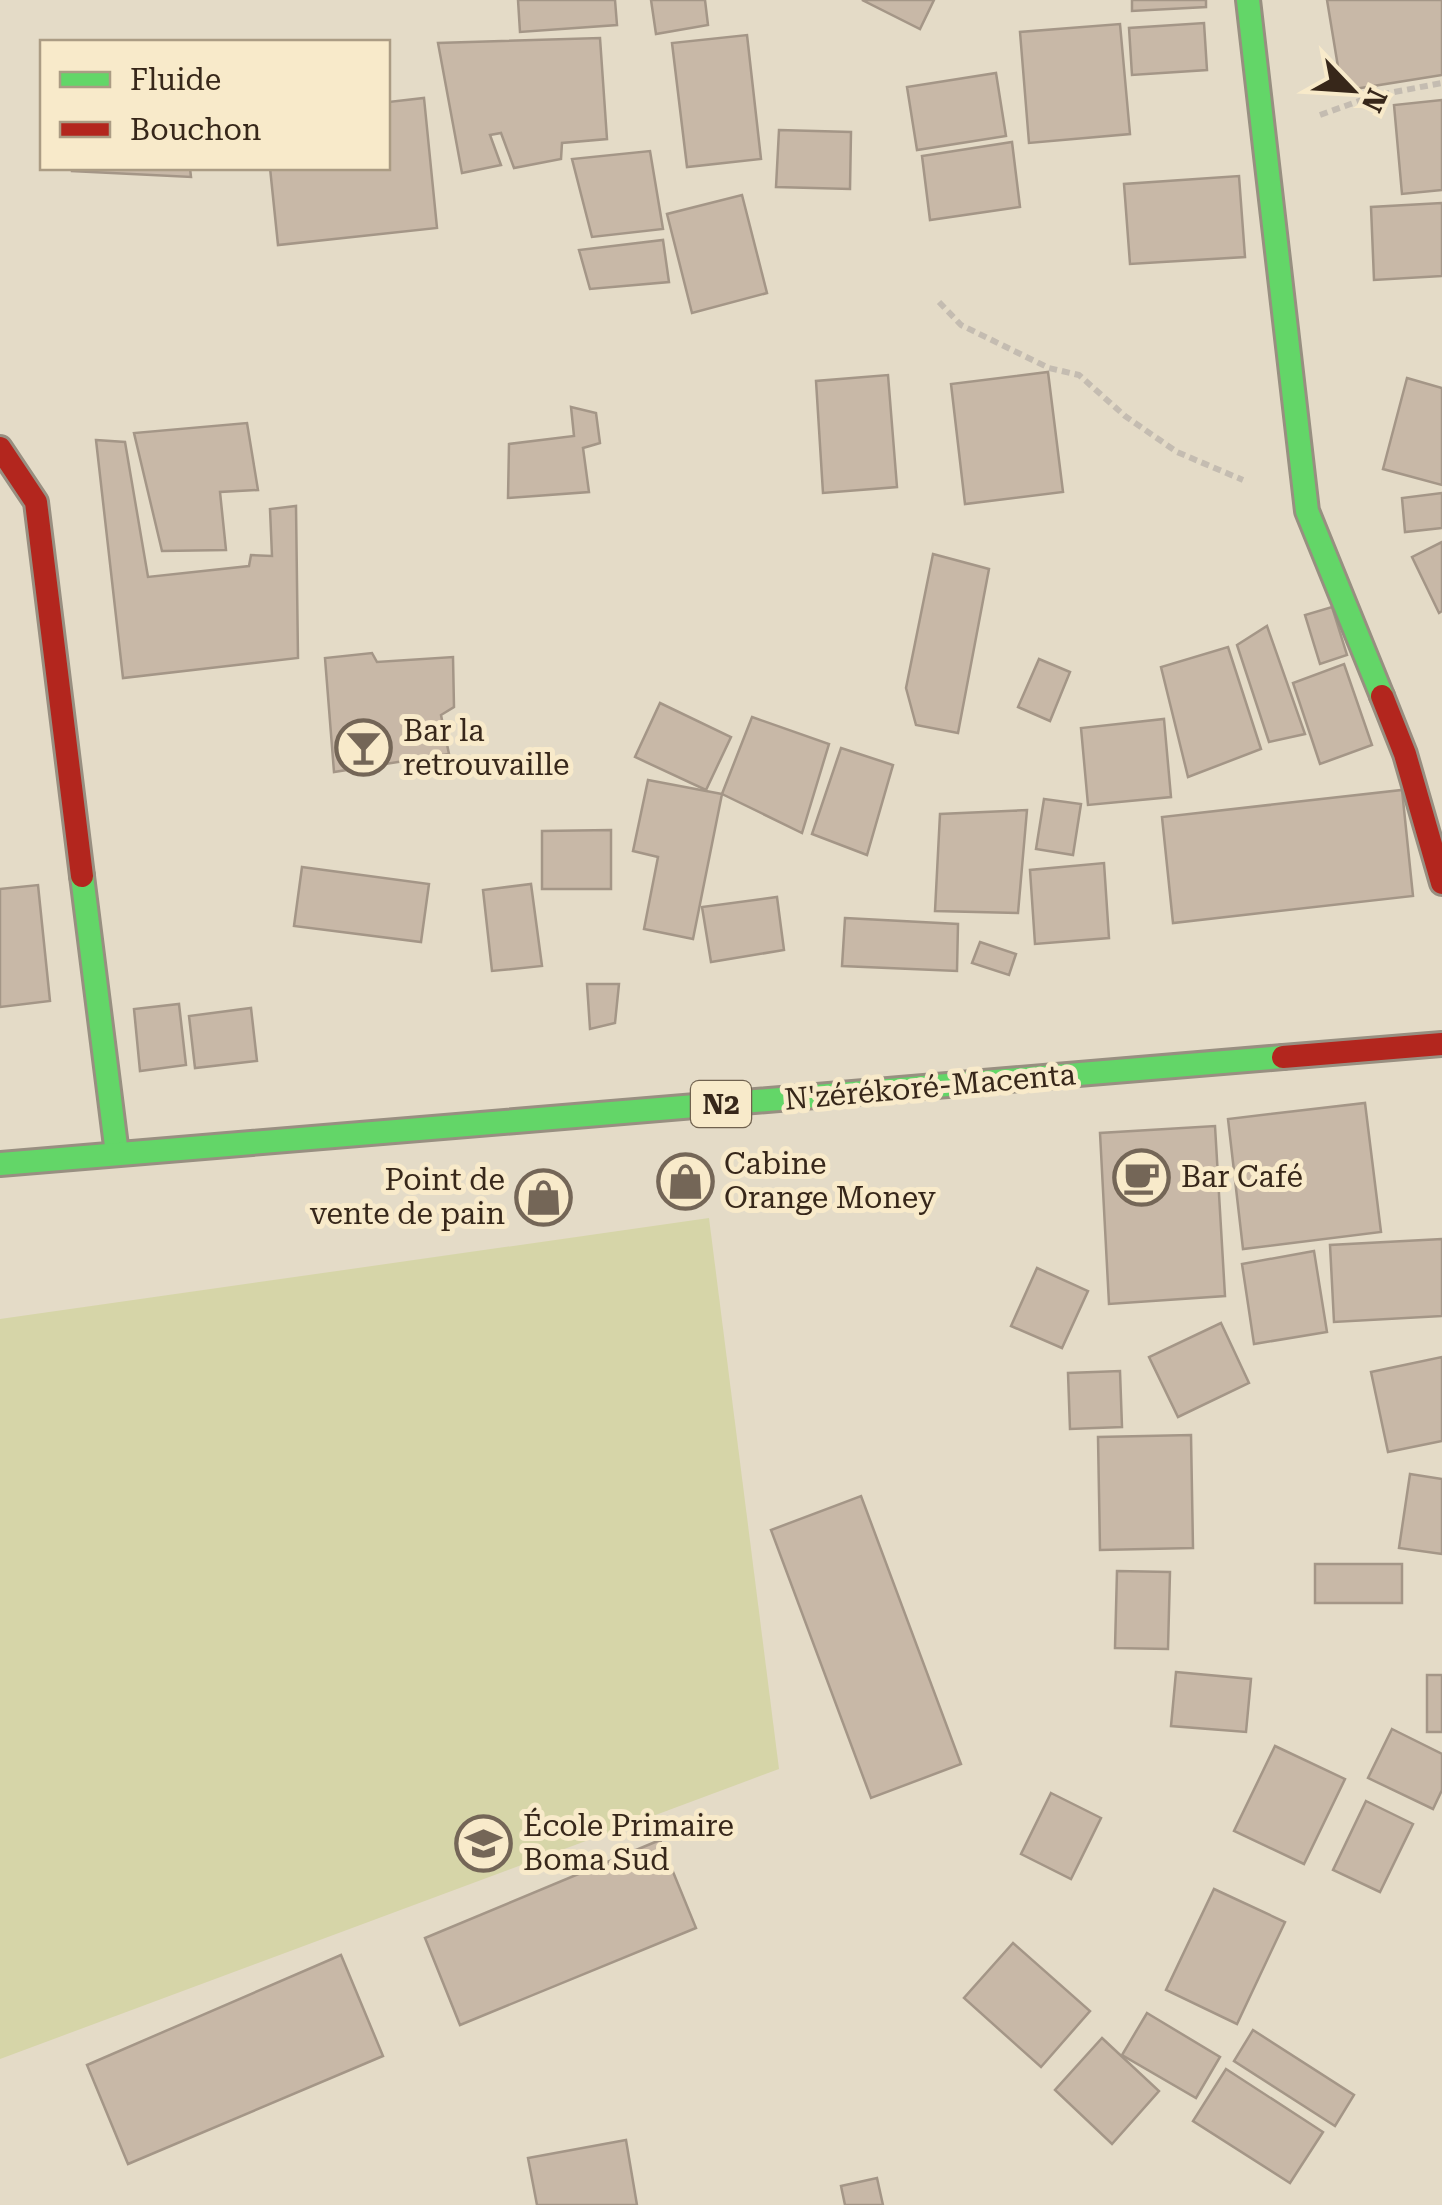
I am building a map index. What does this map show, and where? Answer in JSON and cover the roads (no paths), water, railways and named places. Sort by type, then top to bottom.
[{"type":"main road","points":[[1248,0],[1307,512],[1405,754],[1442,883]]},
{"type":"main road","points":[[0,448],[36,502],[98,1028],[117,1154]]},
{"type":"main road","name":"N'zérékoré-Macenta","points":[[0,1164],[1442,1044]]},
{"type":"place","name":"Bar la retrouvaille","points":[[364,748]]},
{"type":"place","name":"Bar Café","points":[[1142,1177]]},
{"type":"place","name":"Cabine Orange Money","points":[[685,1181]]},
{"type":"place","name":"Point de vente de pain","points":[[544,1197]]},
{"type":"place","name":"École Primaire Boma Sud","points":[[484,1843]]}]
